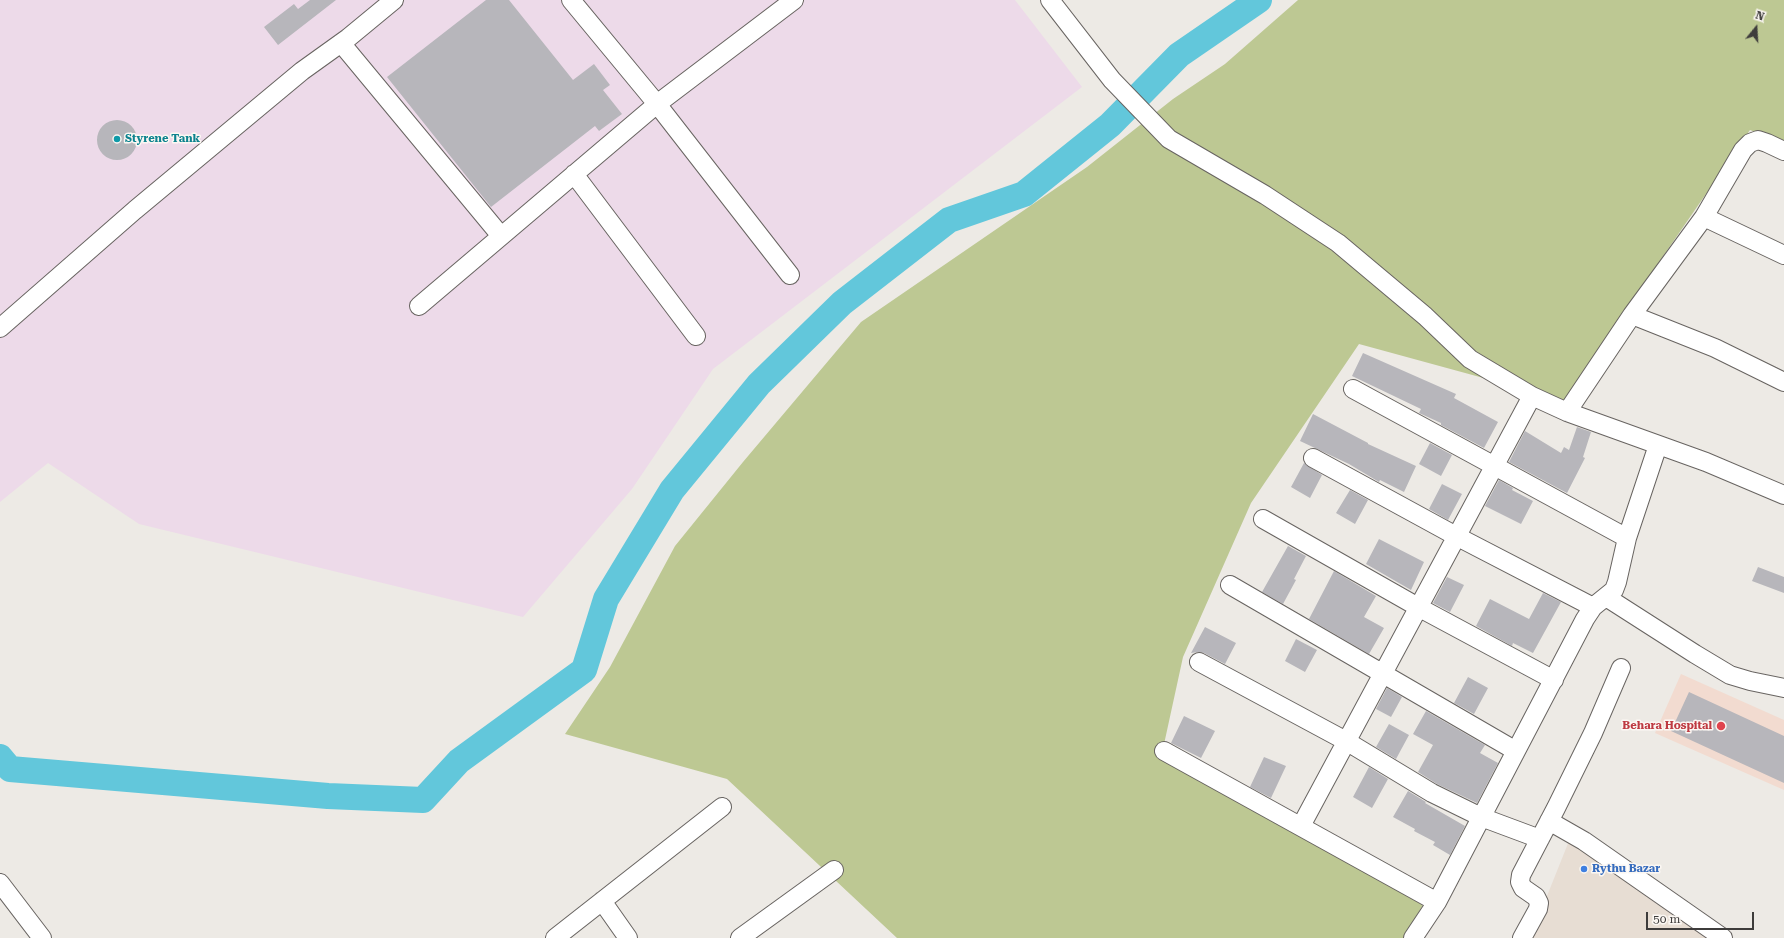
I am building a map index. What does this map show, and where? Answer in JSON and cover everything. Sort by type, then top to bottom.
[{"type":"street","points":[[0,328],[141,205],[302,71],[341,43],[394,0]]},
{"type":"street","points":[[571,0],[657,104],[790,275]]},
{"type":"street","points":[[419,306],[657,104],[794,0]]},
{"type":"street","points":[[1050,0],[1112,80],[1169,139],[1266,195],[1338,243],[1425,316],[1470,359],[1532,396],[1567,412],[1740,476],[1784,495]]},
{"type":"street","points":[[341,43],[501,236]]},
{"type":"street","points":[[1567,412],[1632,314],[1704,217],[1743,150],[1750,143],[1758,140],[1784,151]]},
{"type":"street","points":[[574,174],[696,336]]},
{"type":"street","points":[[1704,217],[1784,255]]},
{"type":"street","points":[[1632,314],[1716,348],[1784,382]]},
{"type":"street","points":[[1353,389],[1627,538]]},
{"type":"street","points":[[1301,826],[1532,396]]},
{"type":"street","points":[[1413,938],[1437,902],[1554,680],[1599,602],[1614,590],[1627,538],[1658,445]]},
{"type":"street","points":[[1313,458],[1456,536],[1599,602],[1695,654],[1730,675],[1784,688]]},
{"type":"street","points":[[1263,519],[1418,607],[1554,680]]},
{"type":"street","points":[[1230,585],[1516,751]]},
{"type":"street","points":[[1199,662],[1346,741],[1417,785],[1481,816],[1540,839]]},
{"type":"street","points":[[1522,938],[1538,909],[1539,903],[1536,897],[1523,888],[1520,882],[1522,875],[1593,733],[1621,668]]},
{"type":"street","points":[[1164,750],[1437,902]]},
{"type":"street","points":[[555,938],[722,807]]},
{"type":"street","points":[[1549,821],[1584,841],[1723,938]]},
{"type":"street","points":[[740,938],[834,870]]},
{"type":"street","points":[[0,883],[42,938]]},
{"type":"street","points":[[602,901],[628,938]]},
{"type":"shaded area","points":[[0,0],[1015,0],[1082,87],[713,369],[632,489],[523,617],[139,524],[48,463],[0,502]]},
{"type":"shaded area","name":"Behara Hospital","points":[[1681,674],[1784,720],[1784,790],[1655,733]]},
{"type":"shaded area","name":"Rythu Bazar","points":[[1569,841],[1708,938],[1524,938],[1547,896]]},
{"type":"green space","points":[[1298,0],[1784,0],[1784,143],[1750,130],[1564,400],[1359,344],[1251,503],[1183,657],[1161,758],[1423,905],[1404,938],[897,938],[727,779],[565,734],[610,667],[675,546],[743,462],[861,322],[1087,167],[1173,99],[1225,64]]},
{"type":"building","points":[[310,0],[336,0],[278,45],[264,27],[294,4],[298,9]]},
{"type":"building","points":[[486,0],[509,0],[573,80],[594,64],[610,85],[603,90],[622,114],[599,131],[595,126],[491,207],[387,77]]},
{"type":"building","name":"Styrene Tank","points":[[117,120],[125,122],[131,126],[135,132],[137,140],[135,148],[131,154],[125,158],[117,160],[109,158],[103,154],[99,148],[97,140],[99,132],[103,126],[109,122]]},
{"type":"building","points":[[1363,353],[1456,394],[1454,398],[1498,422],[1484,448],[1441,425],[1441,423],[1419,413],[1421,409],[1352,376]]},
{"type":"building","points":[[1313,414],[1368,444],[1416,466],[1404,492],[1380,480],[1379,482],[1349,464],[1300,441]]},
{"type":"building","points":[[1577,427],[1591,432],[1583,457],[1585,458],[1567,493],[1509,462],[1525,431],[1561,453],[1564,447],[1569,450]]},
{"type":"building","points":[[1430,443],[1452,455],[1441,476],[1419,464]]},
{"type":"building","points":[[1304,463],[1322,475],[1310,498],[1291,487]]},
{"type":"building","points":[[1499,480],[1513,488],[1512,490],[1533,501],[1521,524],[1485,506]]},
{"type":"building","points":[[1442,484],[1462,494],[1448,520],[1429,509]]},
{"type":"building","points":[[1350,490],[1368,500],[1355,524],[1336,513]]},
{"type":"building","points":[[1379,539],[1424,562],[1411,590],[1366,564]]},
{"type":"building","points":[[1288,546],[1306,556],[1294,579],[1296,580],[1283,604],[1262,592]]},
{"type":"building","points":[[1758,567],[1784,577],[1784,593],[1752,581]]},
{"type":"building","points":[[1334,571],[1376,596],[1364,617],[1384,628],[1369,654],[1309,619]]},
{"type":"building","points":[[1447,577],[1464,585],[1450,612],[1433,603]]},
{"type":"building","points":[[1543,593],[1561,602],[1533,653],[1513,643],[1512,646],[1476,626],[1490,599],[1529,619]]},
{"type":"building","points":[[1205,627],[1236,643],[1225,664],[1204,653],[1191,653]]},
{"type":"building","points":[[1296,639],[1317,650],[1305,672],[1285,661]]},
{"type":"building","points":[[1468,677],[1488,688],[1474,714],[1454,703]]},
{"type":"building","points":[[1387,688],[1402,697],[1391,717],[1376,709]]},
{"type":"building","name":"Behara Hospital","points":[[1689,692],[1784,736],[1784,783],[1671,731]]},
{"type":"building","points":[[1426,711],[1485,745],[1480,753],[1498,763],[1477,803],[1437,784],[1418,772],[1433,745],[1413,734]]},
{"type":"building","points":[[1184,716],[1215,731],[1201,758],[1171,743]]},
{"type":"building","points":[[1389,724],[1409,735],[1396,759],[1376,747]]},
{"type":"building","points":[[1264,757],[1286,766],[1271,798],[1250,787]]},
{"type":"building","points":[[1369,767],[1388,779],[1372,808],[1353,797]]},
{"type":"building","points":[[1408,791],[1426,802],[1425,803],[1465,826],[1450,855],[1433,845],[1435,842],[1414,831],[1415,829],[1393,817]]},
{"type":"waterway","points":[[0,757],[10,769],[328,796],[423,800],[459,761],[584,670],[606,599],[672,490],[759,384],[842,303],[949,220],[1024,194],[1110,125],[1179,55],[1259,0]]},
{"type":"place","name":"Styrene Tank","points":[[117,139]]},
{"type":"place","name":"Behara Hospital","points":[[1721,726]]},
{"type":"place","name":"Rythu Bazar","points":[[1584,869]]}]
